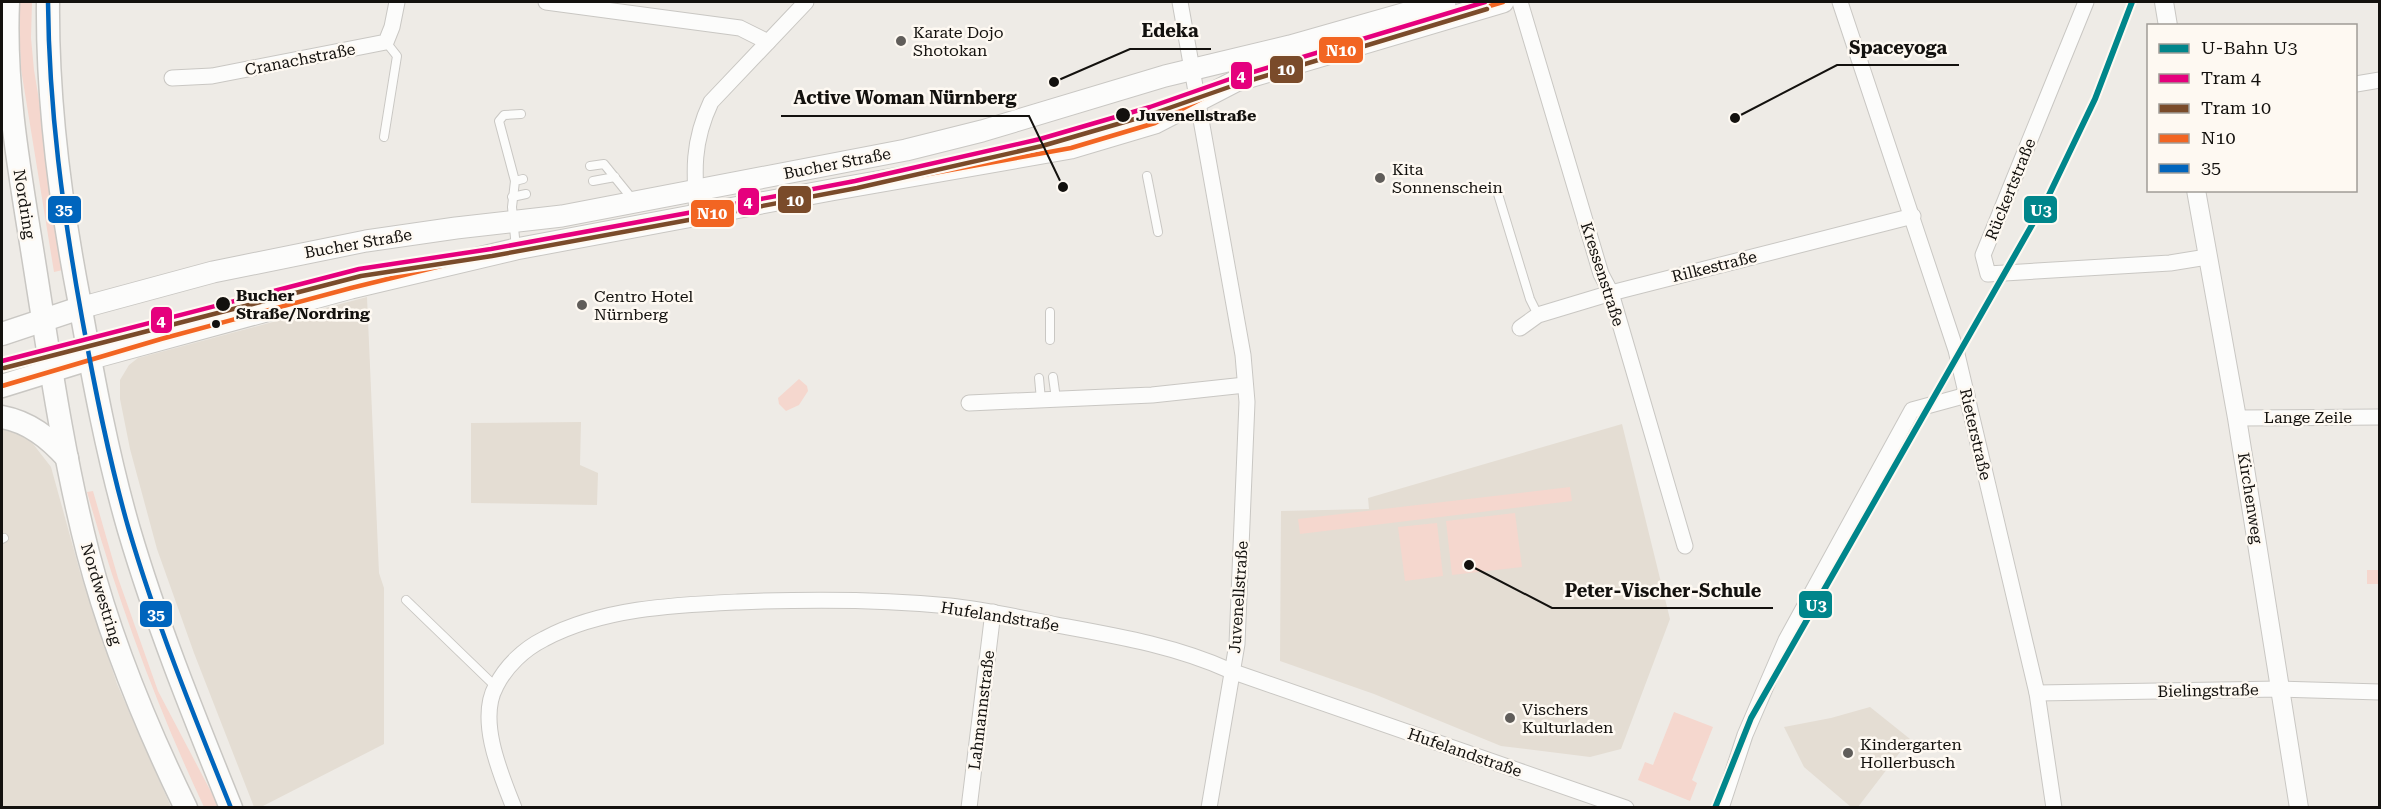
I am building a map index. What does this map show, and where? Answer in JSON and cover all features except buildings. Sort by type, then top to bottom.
[{"type":"main road","name":"Nordring","points":[[8,2],[7,54],[12,121],[52,370]]},
{"type":"main road","points":[[48,2],[48,69],[53,134],[80,308],[106,439],[132,539],[168,646],[231,807]]},
{"type":"main road","name":"Bucher Straße","points":[[2,334],[80,308],[171,283],[296,254],[404,235],[512,222],[635,202],[920,147],[1192,69],[1303,43],[1445,2]]},
{"type":"main road","name":"Bucher Straße","points":[[89,359],[351,288],[516,249],[697,214],[1064,150],[1155,123],[1236,81],[1503,2]]},
{"type":"main road","points":[[2,386],[89,359]]},
{"type":"main road","name":"Nordwestring","points":[[52,370],[82,528],[101,598],[135,695],[186,807]]},
{"type":"main road","points":[[2,417],[29,426],[68,458]]},
{"type":"street","points":[[386,42],[392,27],[397,2]]},
{"type":"street","points":[[546,2],[740,28],[768,42]]},
{"type":"street","points":[[697,214],[695,150],[701,122],[711,102],[806,2]]},
{"type":"street","name":"Juvenellstraße","points":[[1180,2],[1241,344],[1247,402],[1237,638],[1209,807]]},
{"type":"street","name":"Kressenstraße","points":[[1520,2],[1601,274],[1611,293],[1685,546]]},
{"type":"street","name":"Rieterstraße","points":[[1839,2],[1913,216],[1956,350],[2037,693],[2054,807]]},
{"type":"street","name":"Rückertstraße","points":[[2086,2],[1983,255],[1988,274],[2170,263],[2207,257]]},
{"type":"street","points":[[2164,2],[2168,24]]},
{"type":"street","name":"Cranachstraße","points":[[172,78],[212,76],[386,42]]},
{"type":"street","points":[[2357,84],[2379,80]]},
{"type":"street","name":"Kirchenweg","points":[[2196,192],[2237,418],[2299,807]]},
{"type":"street","name":"Rilkestraße","points":[[1520,328],[1538,315],[1611,293],[1913,216]]},
{"type":"street","points":[[969,403],[1152,395],[1245,385]]},
{"type":"street","points":[[1720,807],[1744,735],[1786,640],[1912,410],[1968,395]]},
{"type":"street","name":"Lange Zeile","points":[[2237,418],[2379,417]]},
{"type":"street","name":"Hufelandstraße","points":[[514,807],[495,759],[490,730],[491,703],[495,686],[514,660],[530,647],[546,638],[606,617],[676,606],[800,599],[949,606],[1126,637],[1200,657],[1232,671],[1620,806]]},
{"type":"street","name":"Lahmannstraße","points":[[969,807],[993,612]]},
{"type":"street","name":"Bielingstraße","points":[[2037,693],[2280,689],[2379,692]]},
{"type":"lane","points":[[384,136],[397,56],[386,42]]},
{"type":"lane","points":[[516,249],[512,222],[512,196],[519,180],[499,121],[504,115],[521,114]]},
{"type":"lane","points":[[590,166],[604,164],[635,202]]},
{"type":"lane","points":[[1147,176],[1158,232]]},
{"type":"lane","points":[[593,181],[615,177]]},
{"type":"lane","points":[[512,196],[526,194]]},
{"type":"lane","points":[[1498,194],[1530,299],[1538,315]]},
{"type":"lane","points":[[1050,312],[1050,340]]},
{"type":"lane","points":[[1048,400],[1053,377]]},
{"type":"lane","points":[[1039,378],[1048,400]]},
{"type":"lane","points":[[406,600],[495,686]]},
{"type":"shaded area","points":[[18,2],[32,2],[31,38],[34,70],[67,269],[54,272],[21,69]]},
{"type":"shaded area","points":[[367,297],[379,573],[384,588],[384,744],[261,807],[254,807],[194,653],[157,549],[130,449],[120,399],[120,380],[129,365],[138,358]]},
{"type":"shaded area","points":[[799,379],[807,386],[808,391],[799,405],[786,411],[779,404],[778,398]]},
{"type":"shaded area","points":[[581,422],[580,465],[598,473],[597,505],[471,503],[471,423]]},
{"type":"shaded area","points":[[1622,424],[1670,619],[1621,749],[1590,757],[1501,746],[1374,694],[1280,661],[1281,511],[1369,509],[1368,498]]},
{"type":"shaded area","points":[[2,429],[30,440],[51,467],[80,572],[117,684],[171,807],[2,808]]},
{"type":"shaded area","points":[[1570,487],[1572,501],[1300,534],[1298,519]]},
{"type":"shaded area","points":[[93,491],[118,578],[158,691],[219,807],[204,807],[154,691],[99,533],[87,492]]},
{"type":"shaded area","points":[[1515,513],[1522,567],[1452,575],[1446,521]]},
{"type":"shaded area","points":[[1437,523],[1443,576],[1405,581],[1398,527]]},
{"type":"shaded area","points":[[2367,570],[2379,570],[2379,584],[2367,584]]},
{"type":"shaded area","name":"Kindergarten Hollerbusch","points":[[1870,707],[1910,739],[1858,807],[1851,807],[1804,767],[1784,727],[1831,718]]},
{"type":"shaded area","points":[[1674,712],[1713,727],[1692,780],[1697,783],[1690,801],[1638,780],[1645,762],[1653,765]]},
{"type":"metro line","name":"U3","points":[[1715,808],[1751,718],[2048,197],[2095,99],[2132,2]]},
{"type":"tram line","name":"4","points":[[2,361],[359,269],[491,249],[693,212],[855,181],[1040,139],[1485,2]]},
{"type":"tram line","name":"10","points":[[4,368],[361,276],[492,256],[857,188],[1042,146],[1487,9]]},
{"type":"transit line","name":"35","points":[[48,2],[51,82],[63,200],[82,318],[109,451],[129,530],[152,601],[231,808]]},
{"type":"transit line","name":"N10","points":[[2,386],[161,339],[351,288],[494,253],[1071,148],[1155,123],[1236,81],[1503,2]]},
{"type":"place","name":"Karate Dojo Shotokan","points":[[901,41]]},
{"type":"place","name":"Edeka","points":[[1054,82]]},
{"type":"place","name":"Juvenellstraße","points":[[1123,115]]},
{"type":"place","name":"Spaceyoga","points":[[1735,118]]},
{"type":"place","name":"Kita Sonnenschein","points":[[1380,178]]},
{"type":"place","name":"Active Woman Nürnberg","points":[[1063,187]]},
{"type":"place","name":"Bucher Straße/Nordring","points":[[223,304]]},
{"type":"place","name":"Centro Hotel Nürnberg","points":[[582,305]]},
{"type":"place","name":"Peter-Vischer-Schule","points":[[1469,565]]},
{"type":"place","name":"Vischers Kulturladen","points":[[1510,718]]},
{"type":"place","name":"Kindergarten Hollerbusch","points":[[1848,753]]}]
